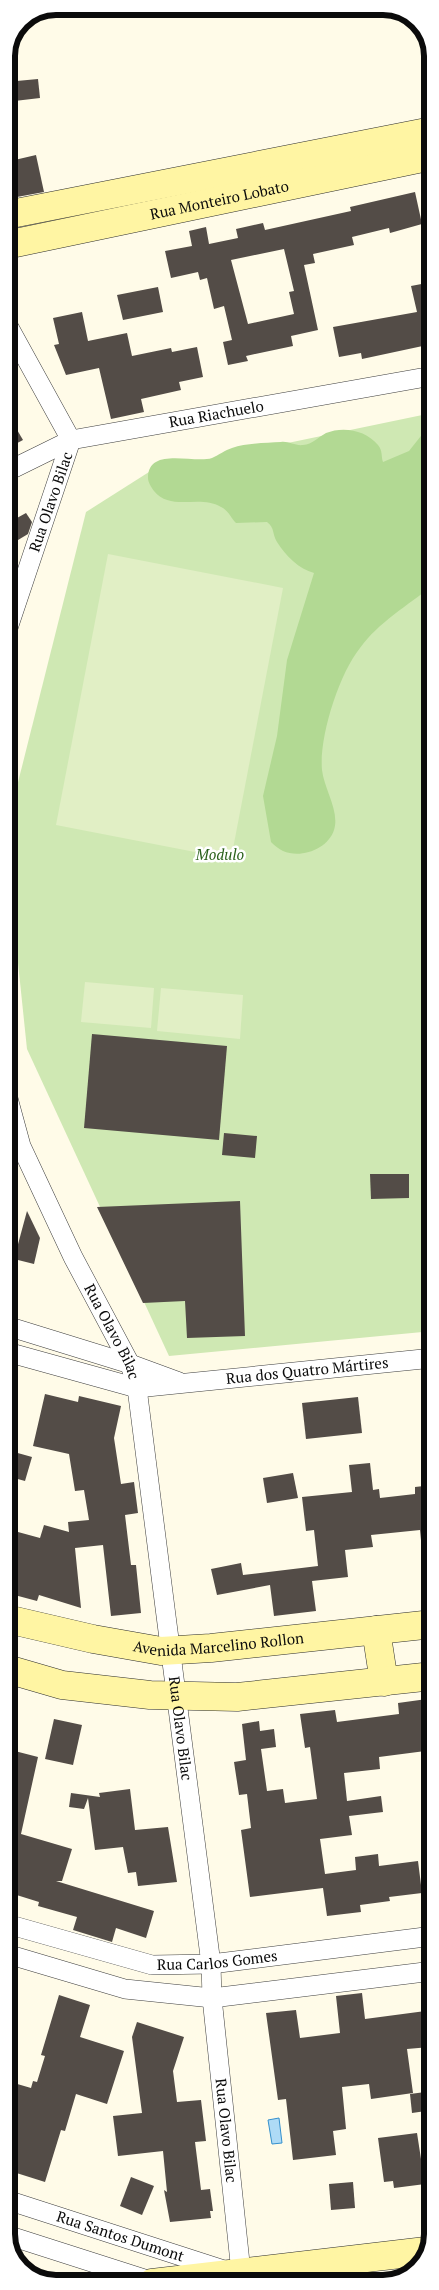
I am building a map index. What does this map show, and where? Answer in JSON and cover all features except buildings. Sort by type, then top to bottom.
[{"type":"street","name":"Rua Monteiro Lobato","points":[[15,243],[284,174],[424,133]]},
{"type":"street","name":"Rua Monteiro Lobato","points":[[15,215],[284,174],[424,157]]},
{"type":"street","name":"Rua Olavo Bilac","points":[[15,338],[72,440],[15,608]]},
{"type":"street","name":"Rua Riachuelo","points":[[15,468],[72,440],[424,377]]},
{"type":"street","name":"Rua Olavo Bilac","points":[[15,1124],[21,1146],[73,1257],[130,1364],[137,1388],[171,1650],[175,1696],[211,1964],[212,1998],[237,2272]]},
{"type":"street","name":"Rua dos Quatro Mártires","points":[[15,1329],[130,1364],[183,1383]]},
{"type":"street","name":"Rua dos Quatro Mártires","points":[[15,1354],[137,1388],[424,1359]]},
{"type":"street","name":"Avenida Marcelino Rollon","points":[[15,1621],[93,1639],[162,1650],[212,1648],[424,1625]]},
{"type":"street","points":[[376,1630],[384,1682]]},
{"type":"street","points":[[15,1671],[62,1685],[175,1696],[237,1697],[424,1677]]},
{"type":"street","name":"Rua Carlos Gomes","points":[[15,1926],[152,1965],[211,1964],[424,1937]]},
{"type":"street","name":"Rua Carlos Gomes","points":[[15,1956],[126,1989],[212,1998],[424,1972]]},
{"type":"street","name":"Rua Santos Dumont","points":[[15,2203],[237,2272]]},
{"type":"street","points":[[15,2238],[130,2275]]},
{"type":"street","points":[[215,2275],[420,2252]]},
{"type":"green space","name":"Modulo","points":[[424,415],[424,1332],[169,1356],[27,1049],[15,934],[15,794],[86,512],[149,472]]},
{"type":"green space","points":[[340,430],[361,433],[373,440],[381,449],[383,462],[409,451],[424,432],[424,592],[384,622],[367,639],[352,659],[338,689],[327,724],[322,756],[323,777],[335,815],[334,830],[331,837],[313,851],[298,854],[283,851],[271,842],[263,796],[277,736],[287,660],[314,573],[298,565],[284,552],[267,522],[236,523],[226,510],[213,503],[177,502],[161,497],[149,483],[150,468],[155,462],[164,459],[212,458],[229,449],[256,443],[284,442],[303,445],[312,442],[326,433]]},
{"type":"green space","points":[[108,554],[283,588],[231,859],[56,825]]},
{"type":"green space","points":[[85,982],[154,988],[151,1028],[81,1022]]},
{"type":"green space","points":[[161,988],[243,995],[240,1039],[157,1031]]},
{"type":"water","points":[[279,2118],[282,2143],[272,2144],[268,2120]]}]
